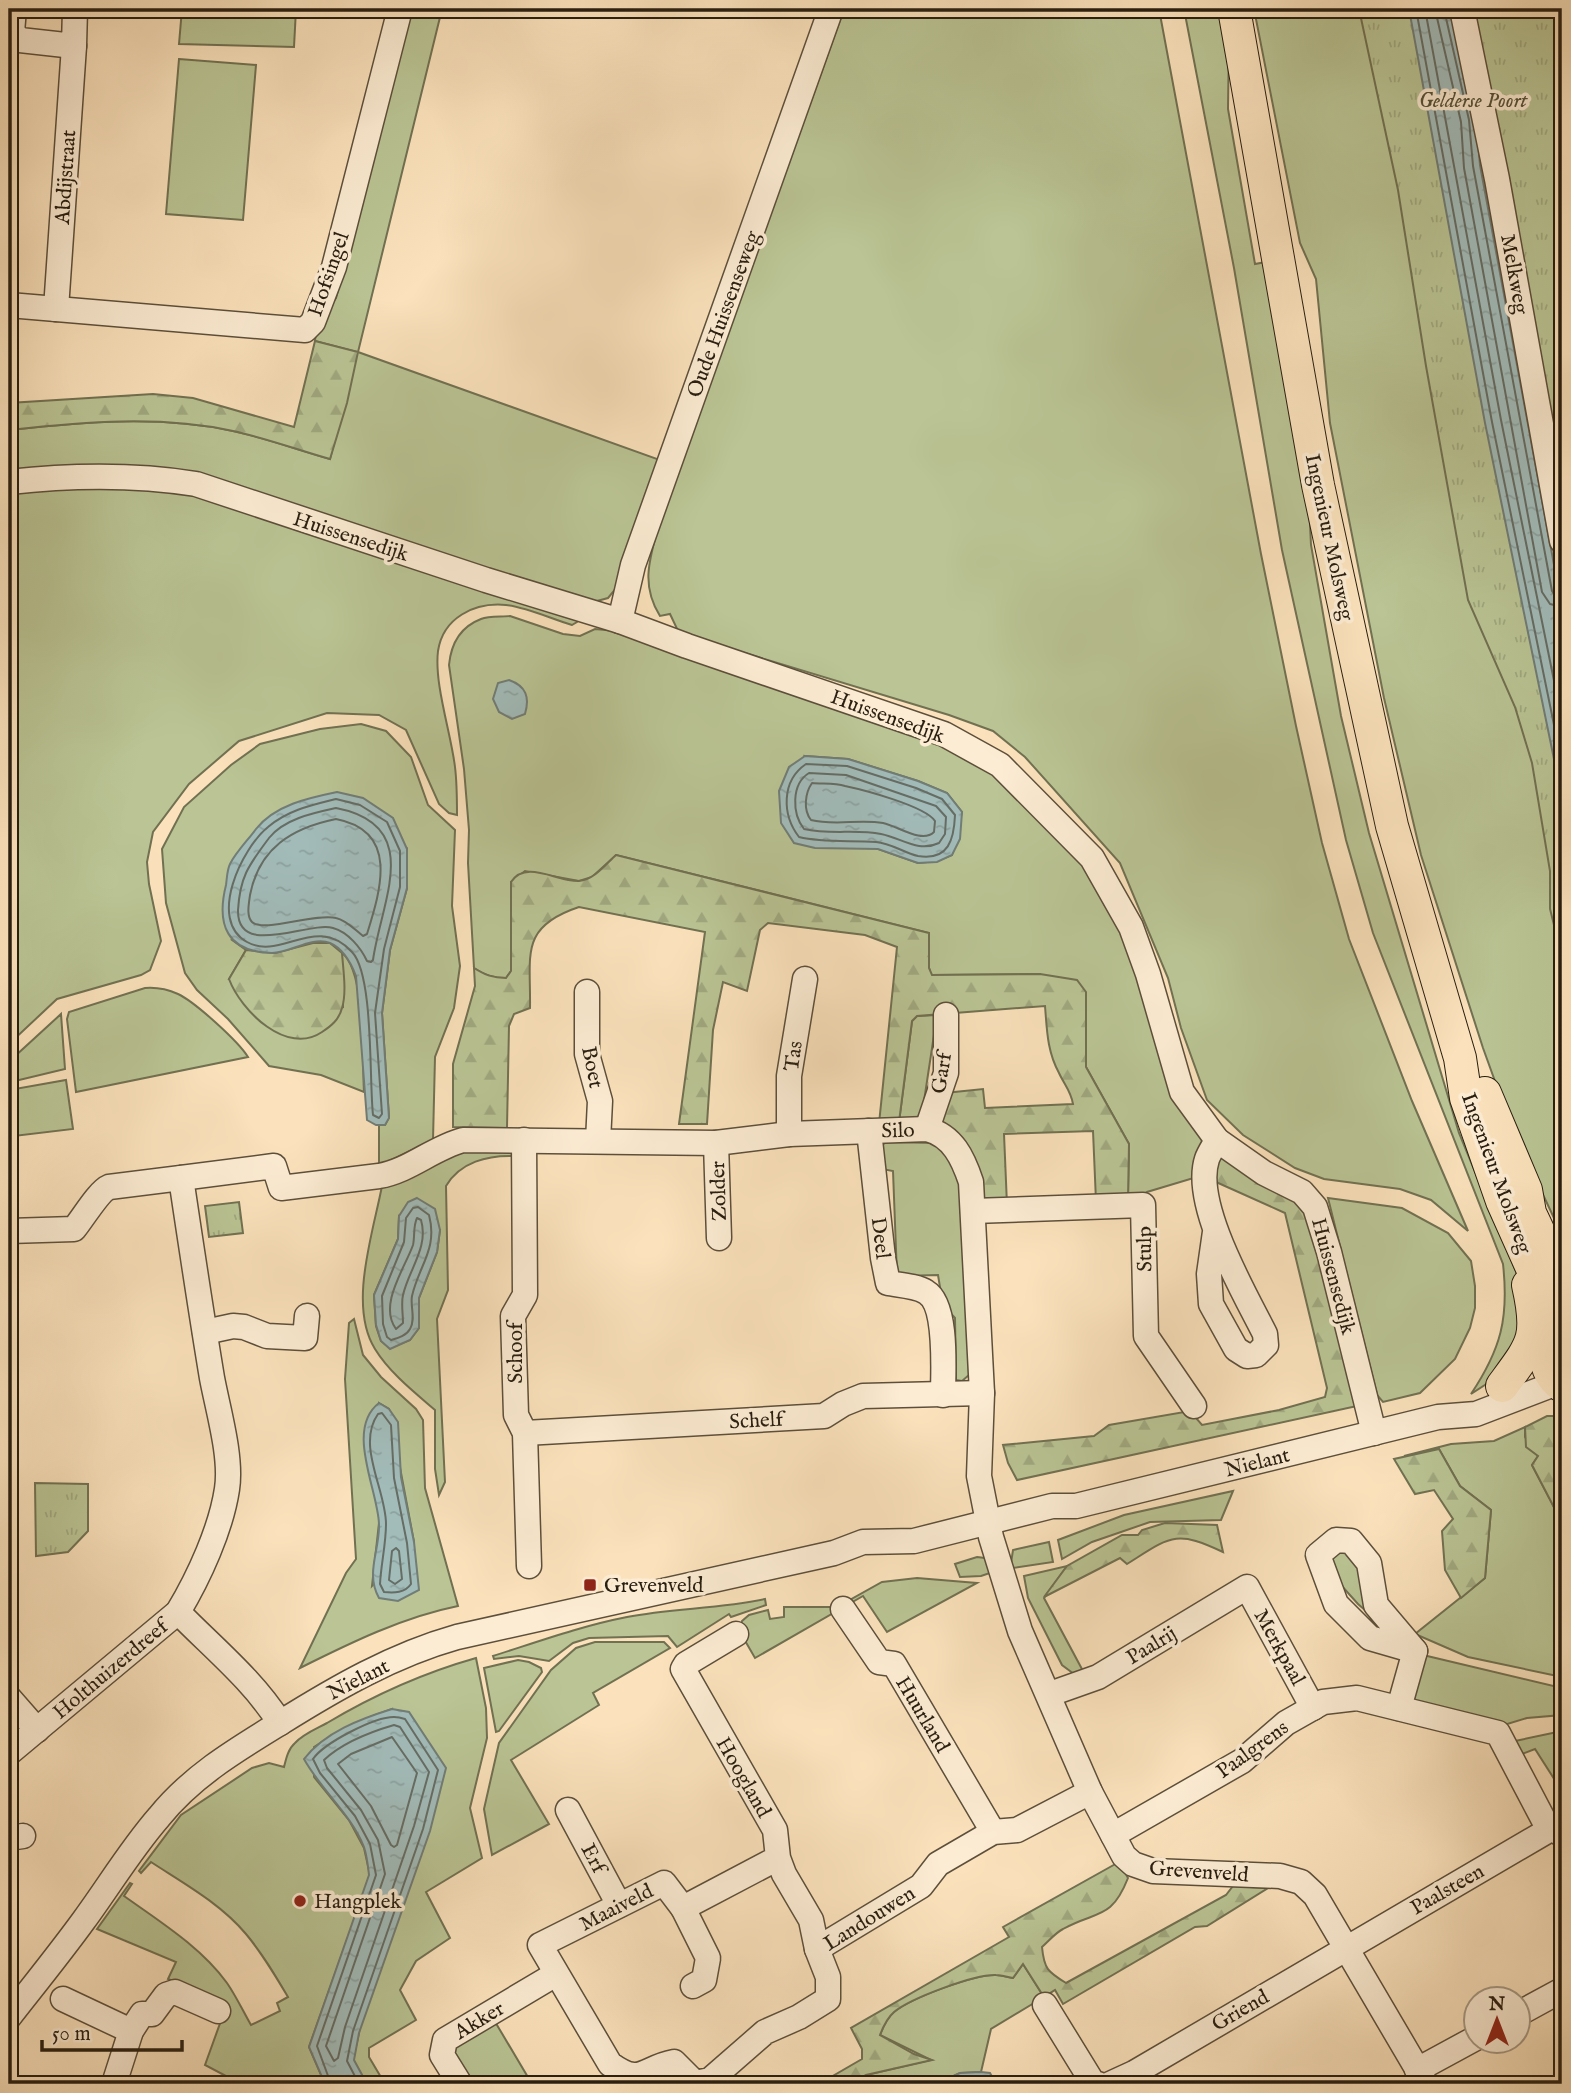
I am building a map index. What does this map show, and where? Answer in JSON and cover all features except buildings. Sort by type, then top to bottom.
[{"type":"main road","name":"Ingenieur Molsweg","points":[[1234,9],[1316,472],[1392,826],[1460,1058],[1482,1087],[1514,1196],[1560,1322]]},
{"type":"main road","name":"Ingenieur Molsweg","points":[[1514,1196],[1530,1213],[1562,1281]]},
{"type":"main road","points":[[1502,1386],[1530,1348],[1535,1316],[1528,1284],[1503,1221],[1514,1196],[1540,1210],[1562,1255]]},
{"type":"main road","points":[[1555,1377],[1545,1348],[1549,1335],[1560,1322]]},
{"type":"street","points":[[14,9],[12,32],[20,40],[74,46]]},
{"type":"street","name":"Abdijstraat","points":[[56,309],[75,9]]},
{"type":"street","name":"Hofsingel","points":[[9,305],[305,330],[313,322],[334,267],[400,9]]},
{"type":"street","name":"Oude Huissenseweg","points":[[620,621],[633,565],[831,9]]},
{"type":"street","name":"Melkweg","points":[[1462,9],[1500,192],[1562,541]]},
{"type":"street","name":"Huissensedijk","points":[[9,482],[110,475],[151,477],[196,484],[473,576],[620,621],[944,734],[1000,765],[1092,858],[1131,927],[1153,987],[1182,1092],[1217,1140],[1264,1173],[1302,1192],[1315,1207],[1329,1252],[1374,1433]]},
{"type":"street","name":"Tas","points":[[789,1134],[789,1076],[805,979]]},
{"type":"street","name":"Boet","points":[[587,992],[587,1054],[600,1101],[598,1141]]},
{"type":"street","name":"Garf","points":[[927,1129],[946,1073],[946,1015]]},
{"type":"street","name":"Silo","points":[[524,1140],[716,1143],[789,1134],[927,1129],[937,1132],[954,1145],[971,1182],[982,1393],[979,1476],[990,1530]]},
{"type":"street","name":"Deel","points":[[869,1131],[888,1283],[927,1292],[934,1301],[942,1329],[943,1395]]},
{"type":"street","points":[[9,1231],[74,1229],[103,1189],[110,1187],[274,1166],[281,1188],[393,1174],[444,1145],[463,1140],[524,1140]]},
{"type":"street","name":"Schoof","points":[[524,1140],[525,1295],[513,1316],[513,1342],[516,1415],[525,1433],[529,1566]]},
{"type":"street","points":[[1215,1232],[1205,1187],[1206,1161],[1217,1140]]},
{"type":"street","name":"Zolder","points":[[716,1143],[719,1238]]},
{"type":"street","name":"Holthuizerdreef","points":[[9,1753],[178,1612],[192,1588],[219,1519],[228,1487],[226,1448],[181,1178]]},
{"type":"street","name":"Stulp","points":[[973,1211],[1143,1205],[1146,1336],[1194,1406]]},
{"type":"street","points":[[205,1332],[233,1326],[244,1327],[267,1336],[305,1338],[307,1316]]},
{"type":"street","name":"Nielant","points":[[1438,1417],[1502,1386],[1555,1377]]},
{"type":"street","name":"Nielant","points":[[9,2017],[84,1921],[160,1815],[192,1783],[222,1759],[367,1672],[442,1641],[834,1553],[885,1558],[917,1556],[990,1530],[1057,1521],[1076,1506],[1438,1417],[1476,1414],[1555,1377]]},
{"type":"street","name":"Schelf","points":[[525,1433],[824,1416],[863,1396],[982,1393]]},
{"type":"street","name":"Grevenveld","points":[[990,1530],[1020,1631],[1090,1792],[1124,1856],[1133,1864],[1153,1871],[1280,1876],[1301,1882],[1315,1895],[1421,2077]]},
{"type":"street","points":[[1336,1540],[1351,1541],[1369,1563],[1376,1605],[1415,1651],[1370,1638],[1336,1604],[1318,1555],[1336,1540]]},
{"type":"street","name":"Paalrij","points":[[1049,1694],[1098,1677],[1247,1587]]},
{"type":"street","name":"Merkpaal","points":[[1247,1587],[1313,1708]]},
{"type":"street","name":"Huurland","points":[[843,1609],[879,1662],[894,1664],[993,1832]]},
{"type":"street","name":"Holthuizerdreef","points":[[178,1612],[244,1676],[268,1703],[281,1723]]},
{"type":"street","name":"Hoogland","points":[[736,1634],[686,1664],[683,1669],[775,1830],[784,1874],[811,1920],[817,1949]]},
{"type":"street","points":[[1399,1707],[1415,1651]]},
{"type":"street","points":[[9,1698],[37,1730]]},
{"type":"street","name":"Paalgrens","points":[[1113,1835],[1242,1761],[1286,1723],[1323,1702],[1357,1698],[1499,1733],[1555,1832]]},
{"type":"street","name":"Landouwen","points":[[540,1945],[610,2064],[624,2074],[637,2077],[663,2064],[674,2062],[695,2083],[710,2080],[765,2032],[799,2017],[828,1998],[828,1977],[817,1949],[921,1886],[938,1864],[993,1832],[1017,1830],[1090,1792]]},
{"type":"street","name":"Erf","points":[[568,1810],[620,1905]]},
{"type":"street","name":"Paalsteen","points":[[1346,1949],[1555,1832]]},
{"type":"street","name":"Maaiveld","points":[[683,1908],[779,1858]]},
{"type":"street","name":"Maaiveld","points":[[540,1945],[664,1883],[683,1908],[708,1958],[705,1980],[693,1986]]},
{"type":"street","name":"Griend","points":[[1110,2084],[1138,2079],[1346,1949]]},
{"type":"street","name":"Akker","points":[[460,2084],[442,2055],[445,2040],[556,1973]]},
{"type":"street","points":[[1532,2006],[1562,1990]]},
{"type":"street","points":[[114,2084],[131,2031],[142,2014],[152,2014],[166,1996],[175,1992],[218,2011]]},
{"type":"street","points":[[63,1998],[131,2031]]},
{"type":"street","points":[[1045,2005],[1093,2083],[1098,2084]]},
{"type":"street","points":[[1421,2077],[1462,2048]]},
{"type":"green space","points":[[182,9],[296,9],[294,47],[179,44]]},
{"type":"green space","points":[[412,9],[442,9],[358,352],[660,460],[618,586],[608,598],[582,605],[200,480],[9,477],[9,430],[121,421],[205,426],[245,434],[330,459],[357,352],[315,341],[317,323],[336,298]]},
{"type":"green space","points":[[844,9],[1159,9],[1261,554],[1322,843],[1349,939],[1412,1101],[1468,1231],[1431,1200],[1400,1189],[1324,1179],[1295,1168],[1243,1135],[1207,1100],[1181,1028],[1168,978],[1120,863],[1025,757],[993,731],[949,715],[679,633],[670,614],[660,616],[650,593],[649,582],[659,524]]},
{"type":"green space","points":[[1184,9],[1222,9],[1229,40],[1228,109],[1255,264],[1271,261],[1307,464],[1311,545],[1341,716],[1369,833],[1459,1133],[1524,1291],[1527,1315],[1497,1377],[1471,1394],[1490,1362],[1500,1332],[1505,1301],[1503,1264],[1373,933],[1346,840],[1282,550],[1234,268]]},
{"type":"green space","points":[[1254,9],[1409,9],[1562,798],[1562,1235],[1513,1131],[1483,1048],[1421,855],[1384,698],[1330,423],[1316,279],[1300,243]]},
{"type":"green space","name":"Gelderse Poort","points":[[1359,9],[1562,9],[1562,957],[1550,909],[1550,871],[1532,763],[1515,707],[1468,600],[1398,190]]},
{"type":"green space","points":[[179,59],[256,65],[243,220],[166,214]]},
{"type":"green space","points":[[315,341],[358,352],[347,403],[330,459],[245,434],[177,423],[93,423],[9,430],[9,403],[153,394],[193,398],[294,427]]},
{"type":"green space","points":[[118,483],[194,488],[577,618],[577,622],[572,625],[522,608],[494,605],[462,614],[446,629],[441,639],[437,664],[455,767],[457,815],[449,813],[439,804],[406,730],[379,715],[327,713],[239,741],[189,784],[153,832],[147,862],[161,941],[150,970],[57,999],[9,1044],[9,491]]},
{"type":"green space","points":[[510,616],[563,634],[580,636],[595,629],[616,631],[984,758],[1085,862],[1112,905],[1201,1134],[1203,1149],[1197,1177],[1147,1192],[1136,1201],[1128,1198],[1129,1144],[1086,1067],[1084,1035],[1040,974],[931,975],[929,933],[616,855],[592,877],[579,881],[525,871],[511,882],[511,971],[506,978],[501,978],[489,976],[474,968],[464,769],[449,665],[454,643],[467,627],[484,618]],"holes":[[[805,756],[848,759],[947,793],[962,812],[952,855],[937,861],[918,863],[878,849]]]},
{"type":"green space","points":[[361,724],[386,731],[411,757],[428,805],[455,830],[452,906],[460,966],[454,1008],[435,1057],[433,1140],[379,1166],[379,1125],[385,1125],[389,1117],[382,1013],[390,950],[407,888],[407,849],[232,940],[246,950],[229,979],[343,1007],[342,953],[350,963],[359,997],[364,1092],[321,1075],[269,1066],[228,1019],[197,990],[185,973],[166,903],[162,849],[184,807],[231,765],[260,744],[320,729]]},
{"type":"green space","points":[[616,855],[929,933],[929,968],[932,975],[1040,974],[1077,980],[1086,992],[1086,1067],[1129,1144],[1128,1198],[1096,1201],[1093,1131],[1004,1134],[1007,1205],[986,1204],[937,1126],[945,1093],[983,1089],[985,1108],[1073,1104],[1052,1057],[1045,1006],[917,1016],[912,1021],[899,1122],[879,1124],[897,947],[865,935],[768,923],[760,930],[747,991],[723,982],[713,1030],[707,1124],[679,1124],[705,932],[579,907],[546,924],[532,945],[530,1008],[514,1014],[509,1026],[507,1128],[453,1127],[453,1064],[475,986],[474,968],[489,976],[501,978],[506,978],[511,971],[511,882],[517,875],[525,872],[584,880],[599,871]]},
{"type":"green space","points":[[313,943],[330,943],[342,953],[344,995],[341,1012],[322,1032],[308,1038],[294,1038],[280,1034],[254,1016],[229,979],[246,950],[275,953]]},
{"type":"green space","points":[[145,988],[166,990],[185,998],[226,1032],[248,1057],[76,1092],[67,1019],[69,1012]]},
{"type":"green space","points":[[61,1014],[65,1069],[15,1081],[13,1058]]},
{"type":"green space","points":[[937,1015],[921,1121],[899,1122],[912,1021],[917,1016]]},
{"type":"green space","points":[[66,1080],[73,1129],[14,1136],[9,1130],[9,1090]]},
{"type":"green space","points":[[886,1142],[935,1143],[956,1166],[962,1193],[969,1375],[962,1381],[956,1380],[955,1318],[943,1305],[938,1275],[897,1276],[893,1171],[882,1169],[881,1146]]},
{"type":"green space","points":[[455,1147],[515,1148],[514,1156],[494,1157],[467,1166],[446,1186],[448,1290],[437,1319],[445,1482],[439,1495],[435,1469],[435,1410],[387,1366],[367,1332],[363,1312],[365,1269],[382,1186]],"holes":[[[399,1216],[440,1230],[437,1252],[419,1298],[419,1328],[410,1340],[390,1348],[381,1341],[376,1326],[374,1295],[398,1239]]]},
{"type":"green space","points":[[1222,1154],[1305,1197],[1357,1406],[1017,1480],[1003,1445],[1094,1436],[1109,1425],[1190,1411],[1202,1425],[1279,1410],[1325,1397],[1327,1388],[1285,1213],[1216,1182],[1214,1160]]},
{"type":"green space","points":[[1328,1198],[1402,1208],[1448,1233],[1471,1261],[1475,1308],[1470,1328],[1455,1359],[1420,1393],[1383,1402],[1377,1395]]},
{"type":"green space","points":[[239,1202],[243,1233],[209,1237],[205,1206]]},
{"type":"green space","points":[[354,1319],[363,1355],[381,1377],[416,1409],[423,1420],[425,1488],[458,1606],[397,1624],[300,1668],[346,1573],[356,1559],[345,1379],[349,1323]],"holes":[[[379,1403],[389,1409],[414,1542],[372,1586],[379,1523]]]},
{"type":"green space","points":[[1547,1416],[1553,1416],[1562,1424],[1562,1516],[1558,1515],[1532,1465],[1538,1456],[1526,1447],[1525,1427]]},
{"type":"green space","points":[[1525,1427],[1525,1437],[1538,1456],[1532,1465],[1558,1515],[1562,1516],[1562,1677],[1468,1657],[1415,1634],[1485,1578],[1491,1510],[1460,1486],[1439,1449],[1404,1456],[1451,1444],[1494,1441]]},
{"type":"green space","points":[[1439,1449],[1460,1486],[1491,1510],[1485,1578],[1461,1598],[1445,1570],[1442,1531],[1453,1519],[1434,1490],[1415,1494],[1394,1459]]},
{"type":"green space","points":[[35,1483],[88,1484],[88,1531],[68,1552],[36,1556]]},
{"type":"green space","points":[[1233,1491],[1221,1520],[1150,1522],[1092,1542],[1062,1559],[1058,1540],[1124,1515]]},
{"type":"green space","points":[[1165,1523],[1217,1525],[1223,1552],[1194,1540],[1173,1539],[1127,1564],[1120,1558],[1044,1597],[1067,1566],[1122,1535],[1138,1535],[1142,1530]]},
{"type":"green space","points":[[1347,1541],[1381,1624],[1358,1604],[1331,1574],[1330,1542]]},
{"type":"green space","points":[[1049,1542],[1053,1562],[1013,1568],[1013,1550]]},
{"type":"green space","points":[[977,1557],[985,1558],[993,1572],[981,1576],[960,1577],[955,1564]]},
{"type":"green space","points":[[1067,1566],[1044,1598],[1083,1671],[1074,1674],[1062,1665],[1028,1598],[1024,1576]]},
{"type":"green space","points":[[917,1578],[977,1583],[887,1632],[863,1596],[755,1658],[740,1632],[742,1621],[749,1615],[768,1610],[770,1619],[784,1617],[784,1607],[837,1607],[882,1582]]},
{"type":"green space","points":[[765,1599],[766,1605],[731,1617],[729,1614],[677,1647],[668,1636],[589,1638],[573,1643],[549,1661],[519,1656],[494,1659],[493,1656],[627,1617]]},
{"type":"green space","points":[[595,1642],[664,1642],[670,1648],[593,1693],[599,1705],[511,1760],[549,1824],[492,1855],[484,1809],[499,1743],[551,1670],[576,1648]]},
{"type":"green space","points":[[1423,1655],[1562,1688],[1562,1715],[1527,1718],[1504,1725],[1411,1700]]},
{"type":"green space","points":[[476,1658],[486,1708],[487,1738],[470,1808],[482,1858],[426,1892],[450,1938],[416,1961],[400,1990],[416,2020],[369,2048],[369,2057],[385,2084],[367,2084],[353,2060],[359,2033],[392,1709],[352,1725],[314,1747],[314,1777],[349,1820],[364,1848],[370,1875],[309,2047],[325,2084],[241,2084],[205,2065],[227,2004],[168,1979],[176,1962],[97,1929],[130,1883],[132,1884],[124,1896],[179,1935],[217,1970],[251,2025],[280,2011],[277,2003],[288,1997],[257,1949],[236,1923],[201,1894],[151,1862],[141,1873],[139,1871],[181,1815],[252,1768],[269,1763],[284,1767],[293,1745],[310,1732],[399,1686]]},
{"type":"green space","points":[[518,1660],[541,1668],[542,1672],[496,1732],[484,1668]]},
{"type":"green space","points":[[1562,1731],[1562,1783],[1558,1785],[1535,1749],[1522,1754],[1515,1741]]},
{"type":"green space","points":[[1119,1862],[1128,1878],[1122,1892],[1109,1908],[1060,1931],[1042,1947],[1048,1969],[1066,1983],[1226,1895],[1233,1886],[1268,1888],[1207,1926],[1195,1927],[1063,2004],[1055,1990],[1044,1997],[1023,1964],[1013,1978],[986,1976],[928,1994],[894,2012],[880,2035],[914,2054],[932,2060],[866,2075],[850,2084],[819,2084],[862,2059],[862,2049],[851,2028],[1009,1937],[1003,1927]]},
{"type":"green space","points":[[1023,1964],[1044,1997],[991,2029],[981,2072],[960,2073],[936,2084],[850,2084],[866,2075],[931,2060],[880,2035],[887,2020],[902,2006],[974,1978],[996,1975],[1013,1978]]},
{"type":"green space","points":[[494,2020],[532,2084],[489,2084],[480,2078],[463,2079],[452,2062],[457,2039]]},
{"type":"water","points":[[1409,9],[1450,9],[1476,119],[1480,165],[1562,608],[1562,798],[1485,423]]},
{"type":"water","points":[[509,680],[519,685],[527,697],[525,714],[512,719],[499,712],[493,699],[498,683]]},
{"type":"water","points":[[805,756],[848,759],[947,793],[962,812],[960,839],[952,855],[937,862],[918,863],[878,849],[815,848],[794,843],[781,823],[779,791],[789,767]]},
{"type":"water","points":[[337,792],[363,798],[393,818],[407,849],[407,888],[390,950],[382,1013],[389,1118],[385,1125],[376,1125],[367,1120],[356,976],[346,957],[335,946],[323,941],[272,953],[244,948],[228,934],[224,924],[223,899],[230,864],[256,829],[282,808]]},
{"type":"water","points":[[417,1198],[435,1209],[440,1230],[437,1252],[419,1298],[419,1328],[410,1340],[390,1349],[381,1341],[376,1325],[374,1295],[398,1239],[399,1216],[408,1202]]},
{"type":"water","points":[[379,1403],[389,1409],[398,1422],[401,1477],[414,1542],[419,1590],[398,1601],[379,1598],[373,1580],[379,1524],[364,1444],[369,1414]]},
{"type":"water","points":[[392,1709],[409,1712],[446,1768],[430,1831],[359,2033],[354,2060],[367,2084],[325,2084],[309,2047],[369,1875],[365,1850],[358,1835],[304,1759],[333,1734]]},
{"type":"water","points":[[960,2073],[990,2073],[996,2084],[936,2084]]},
{"type":"place","name":"Grevenveld","points":[[590,1585]]},
{"type":"place","name":"Hangplek","points":[[300,1901]]}]
